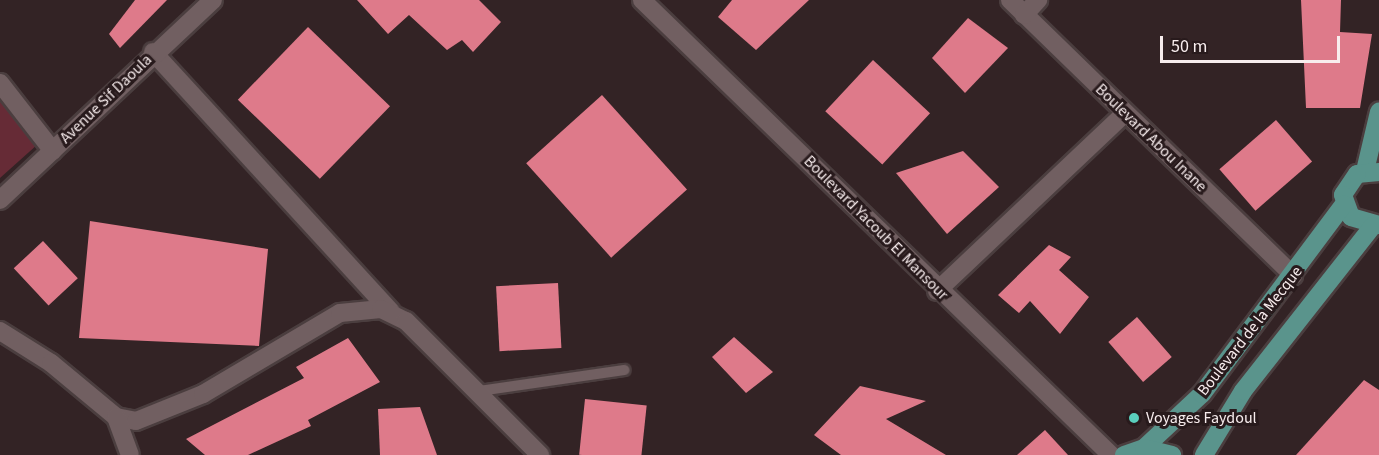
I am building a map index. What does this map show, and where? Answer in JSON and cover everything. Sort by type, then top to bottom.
[{"type":"main road","points":[[1372,171],[1379,112]]},
{"type":"main road","name":"Boulevard de la Mecque","points":[[1144,448],[1202,394],[1344,204],[1346,187],[1372,171]]},
{"type":"main road","points":[[1344,204],[1358,222],[1376,225]]},
{"type":"main road","name":"Boulevard de la Mecque","points":[[1204,455],[1243,391],[1376,225]]},
{"type":"main road","points":[[1124,455],[1144,448],[1172,455]]},
{"type":"street","name":"Avenue Sif Daoula","points":[[0,200],[153,52],[213,0]]},
{"type":"street","name":"Boulevard Yacoub El Mansour","points":[[642,0],[937,291],[1111,455]]},
{"type":"street","name":"Boulevard Abou Inane","points":[[1010,0],[1293,275]]},
{"type":"street","points":[[1024,15],[1038,0]]},
{"type":"street","points":[[153,52],[392,314],[479,391],[540,455]]},
{"type":"street","points":[[0,83],[53,151]]},
{"type":"street","points":[[937,291],[1125,113]]},
{"type":"street","points":[[0,331],[51,363],[116,417],[136,421],[203,394],[340,312],[367,308],[392,314]]},
{"type":"street","points":[[116,417],[129,455]]},
{"type":"lane","points":[[479,391],[624,370]]},
{"type":"shaded area","points":[[0,97],[38,144],[0,178]]},
{"type":"building","points":[[135,0],[167,0],[120,48],[109,34]]},
{"type":"building","points":[[357,0],[479,0],[501,22],[473,52],[462,40],[447,50],[409,15],[388,34]]},
{"type":"building","points":[[732,0],[809,0],[756,50],[718,17]]},
{"type":"building","points":[[1301,0],[1341,0],[1340,32],[1372,34],[1360,108],[1306,108]]},
{"type":"building","points":[[968,18],[1008,48],[965,93],[932,58]]},
{"type":"building","points":[[308,27],[390,106],[320,179],[238,100]]},
{"type":"building","points":[[873,60],[930,113],[882,164],[825,111]]},
{"type":"building","points":[[602,95],[687,189],[611,258],[526,163]]},
{"type":"building","points":[[1276,120],[1312,162],[1255,211],[1219,169]]},
{"type":"building","points":[[963,151],[999,187],[947,234],[896,173]]},
{"type":"building","points":[[90,221],[268,249],[259,346],[79,338]]},
{"type":"building","points":[[43,241],[78,278],[49,306],[14,268]]},
{"type":"building","points":[[1049,245],[1071,257],[1059,270],[1089,297],[1060,334],[1030,301],[1019,313],[998,295]]},
{"type":"building","points":[[558,283],[561,348],[499,351],[496,286]]},
{"type":"building","points":[[1137,317],[1172,357],[1143,382],[1108,342]]},
{"type":"building","points":[[734,337],[773,372],[746,393],[712,357]]},
{"type":"building","points":[[348,338],[380,382],[308,420],[311,426],[248,455],[205,455],[186,439],[304,378],[296,367]]},
{"type":"building","points":[[1364,380],[1379,390],[1379,455],[1296,455]]},
{"type":"building","points":[[860,386],[926,401],[886,419],[946,455],[841,455],[814,435]]},
{"type":"building","points":[[585,399],[647,405],[641,455],[579,455]]},
{"type":"building","points":[[420,407],[437,455],[380,455],[378,409]]},
{"type":"building","points":[[1045,430],[1068,455],[1017,455]]},
{"type":"place","name":"Voyages Faydoul","points":[[1134,418]]}]
